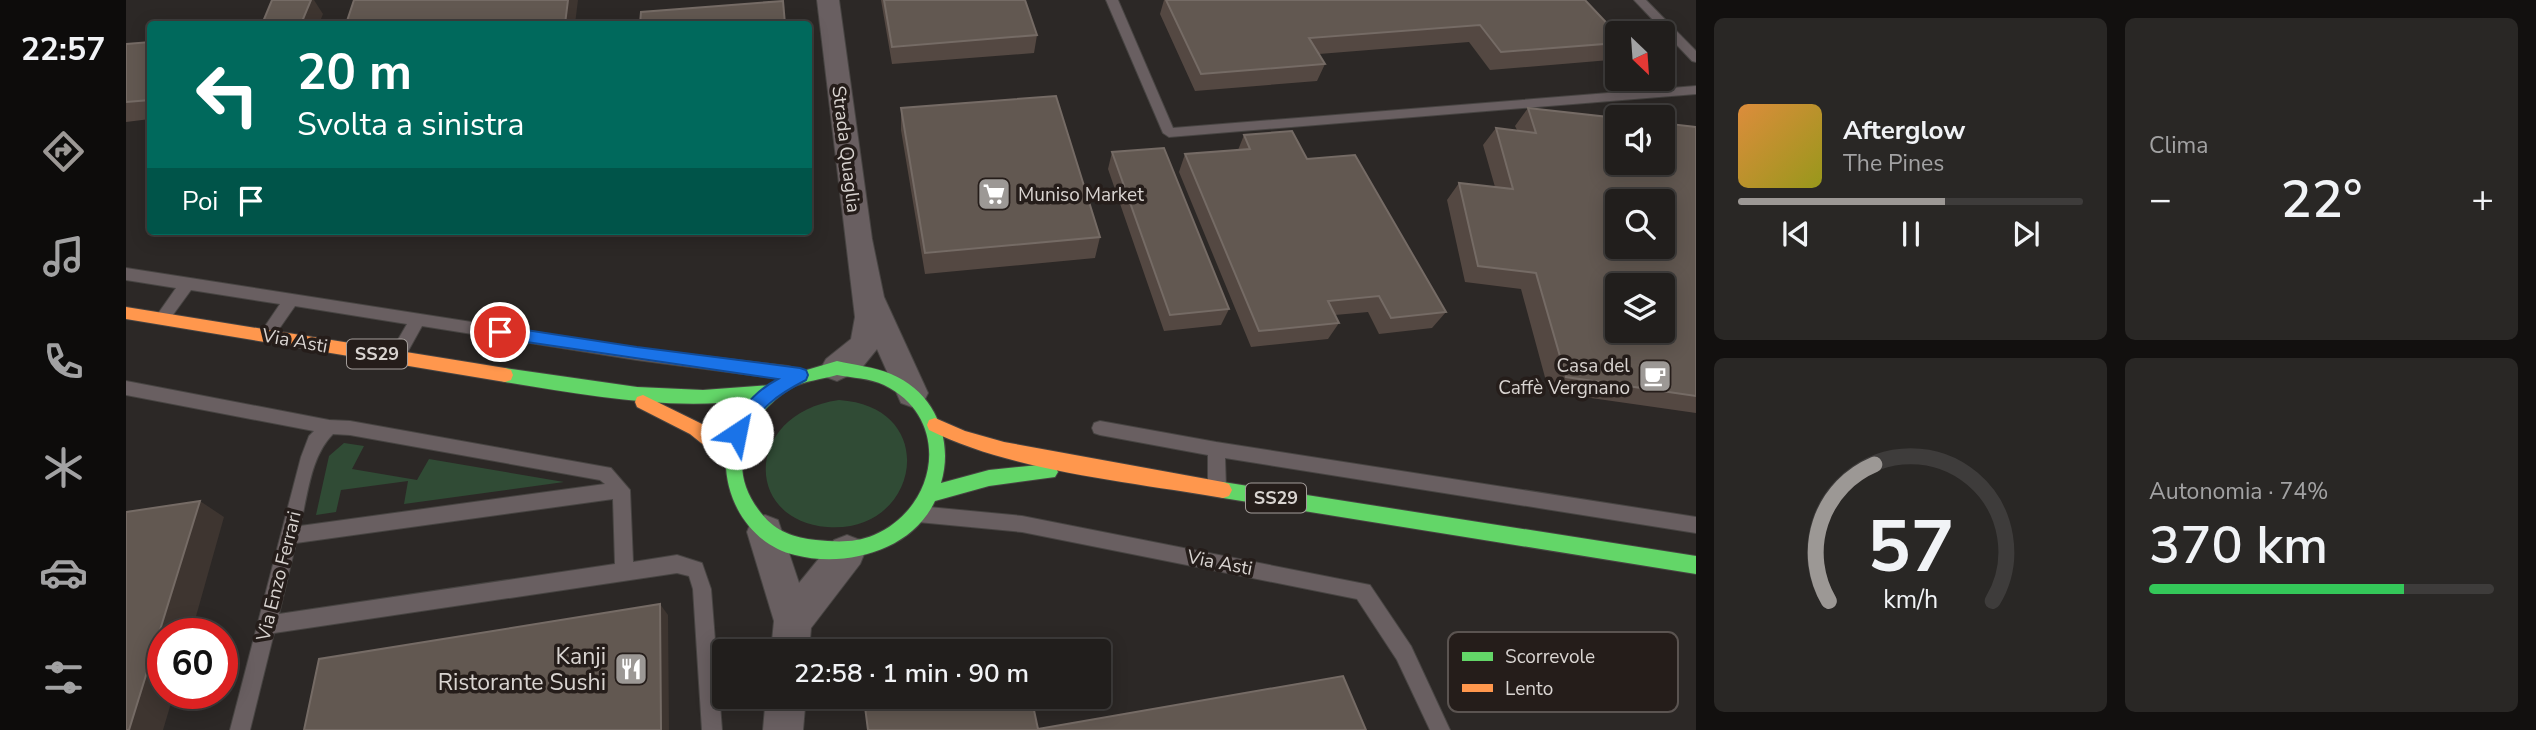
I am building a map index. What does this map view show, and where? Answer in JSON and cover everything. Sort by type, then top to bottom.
[{"type":"main road","name":"Via Asti","points":[[126,313],[629,395],[701,400],[735,398],[770,391]]},
{"type":"main road","points":[[837,368],[865,370],[890,379],[912,393],[925,407],[935,425],[940,447],[939,471],[931,494],[918,514],[899,532],[874,545],[847,552],[817,552],[789,545],[765,532],[745,511],[733,485],[732,458],[737,433],[751,410],[770,391],[800,375],[837,368]]},
{"type":"main road","name":"Via Asti","points":[[629,395],[696,429],[732,458]]},
{"type":"main road","points":[[935,425],[957,437],[988,446],[1117,473]]},
{"type":"main road","points":[[931,494],[1012,472],[1117,473]]},
{"type":"main road","name":"SS29","points":[[1117,473],[1696,565]]},
{"type":"street","name":"Strada Quaglia","points":[[828,0],[860,255],[869,298],[869,329],[864,345],[855,358],[837,368]]},
{"type":"street","name":"Strada Quaglia","points":[[869,298],[912,393]]},
{"type":"street","points":[[765,532],[791,636]]},
{"type":"street","points":[[791,636],[847,552]]},
{"type":"street","points":[[783,730],[785,709]]},
{"type":"lane","points":[[1112,0],[1169,133],[1696,90]]},
{"type":"lane","points":[[1640,0],[1696,58]]},
{"type":"lane","points":[[126,274],[637,354],[800,375]]},
{"type":"lane","points":[[162,319],[188,283]]},
{"type":"lane","points":[[267,335],[292,299]]},
{"type":"lane","points":[[396,357],[418,319]]},
{"type":"lane","points":[[126,388],[329,428],[350,428],[605,473],[621,490],[624,570]]},
{"type":"lane","name":"Via Enzo Ferrari","points":[[240,730],[309,457],[315,441],[329,428]]},
{"type":"lane","points":[[1100,428],[1696,525]]},
{"type":"lane","points":[[1216,449],[1217,488]]},
{"type":"lane","points":[[1424,482],[1434,523]]},
{"type":"lane","points":[[288,536],[621,490]]},
{"type":"lane","name":"Via Asti","points":[[918,514],[1021,524],[1363,591],[1404,653],[1440,730]]},
{"type":"lane","points":[[266,625],[677,564],[696,569],[702,589],[712,730]]},
{"type":"green space","points":[[839,400],[872,408],[894,424],[905,445],[906,469],[899,492],[882,512],[858,524],[827,527],[799,520],[780,506],[769,487],[766,466],[771,444],[786,424],[808,409]]},
{"type":"green space","points":[[344,443],[364,446],[352,469],[417,480],[429,459],[564,482],[404,504],[408,481],[341,490],[336,512],[316,515],[329,456]]},
{"type":"building","points":[[272,0],[311,0],[302,21],[263,21]]},
{"type":"building","points":[[354,0],[568,0],[565,21],[347,21]]},
{"type":"building","points":[[884,0],[1025,0],[1037,35],[892,47]]},
{"type":"building","points":[[1166,0],[1585,0],[1605,21],[1605,44],[1501,52],[1480,25],[1309,38],[1325,64],[1201,74]]},
{"type":"building","points":[[783,1],[785,21],[640,21],[641,12]]},
{"type":"building","points":[[147,42],[147,100],[126,102],[126,44]]},
{"type":"building","name":"Muniso Market","points":[[1056,96],[1100,237],[925,253],[901,108]]},
{"type":"building","points":[[1528,108],[1605,117],[1605,175],[1675,175],[1675,125],[1696,127],[1696,396],[1566,377],[1536,273],[1478,266],[1459,183],[1513,189],[1496,128],[1536,133]]},
{"type":"building","points":[[1292,131],[1307,159],[1355,155],[1446,312],[1391,318],[1379,296],[1328,301],[1339,323],[1259,331],[1185,154],[1250,149],[1244,135]]},
{"type":"building","points":[[1164,148],[1229,309],[1170,315],[1112,152]]},
{"type":"building","points":[[200,501],[164,618],[147,618],[147,672],[129,730],[126,730],[126,512]]},
{"type":"building","points":[[660,604],[661,730],[304,730],[319,659]]},
{"type":"building","points":[[1343,676],[1366,730],[868,730],[865,709],[1034,709],[1038,729]]},
{"type":"traffic: fast","points":[[837,368],[889,380],[915,399],[932,424],[938,454],[937,469],[929,495],[922,506],[902,527],[875,544],[839,551],[796,547],[763,530],[742,503],[733,470],[738,437],[756,406],[789,381],[837,368]]},
{"type":"traffic: fast","points":[[505,375],[670,397],[770,391]]},
{"type":"traffic: fast","points":[[931,494],[989,478],[1049,472]]},
{"type":"traffic: fast","points":[[1223,490],[1696,565]]},
{"type":"traffic: slow","points":[[126,313],[505,375]]},
{"type":"traffic: slow","points":[[643,402],[696,429],[732,458]]},
{"type":"traffic: slow","points":[[935,425],[976,442],[1048,459],[1223,490]]},
{"type":"place","name":"Muniso Market","points":[[994,194]]},
{"type":"place","name":"Casa del Caffè Vergnano","points":[[1655,376]]},
{"type":"place","name":"Kanji Ristorante Sushi","points":[[631,669]]},
{"type":"route","points":[[500,332],[637,354],[800,375],[770,391],[751,410],[737,433]]}]
